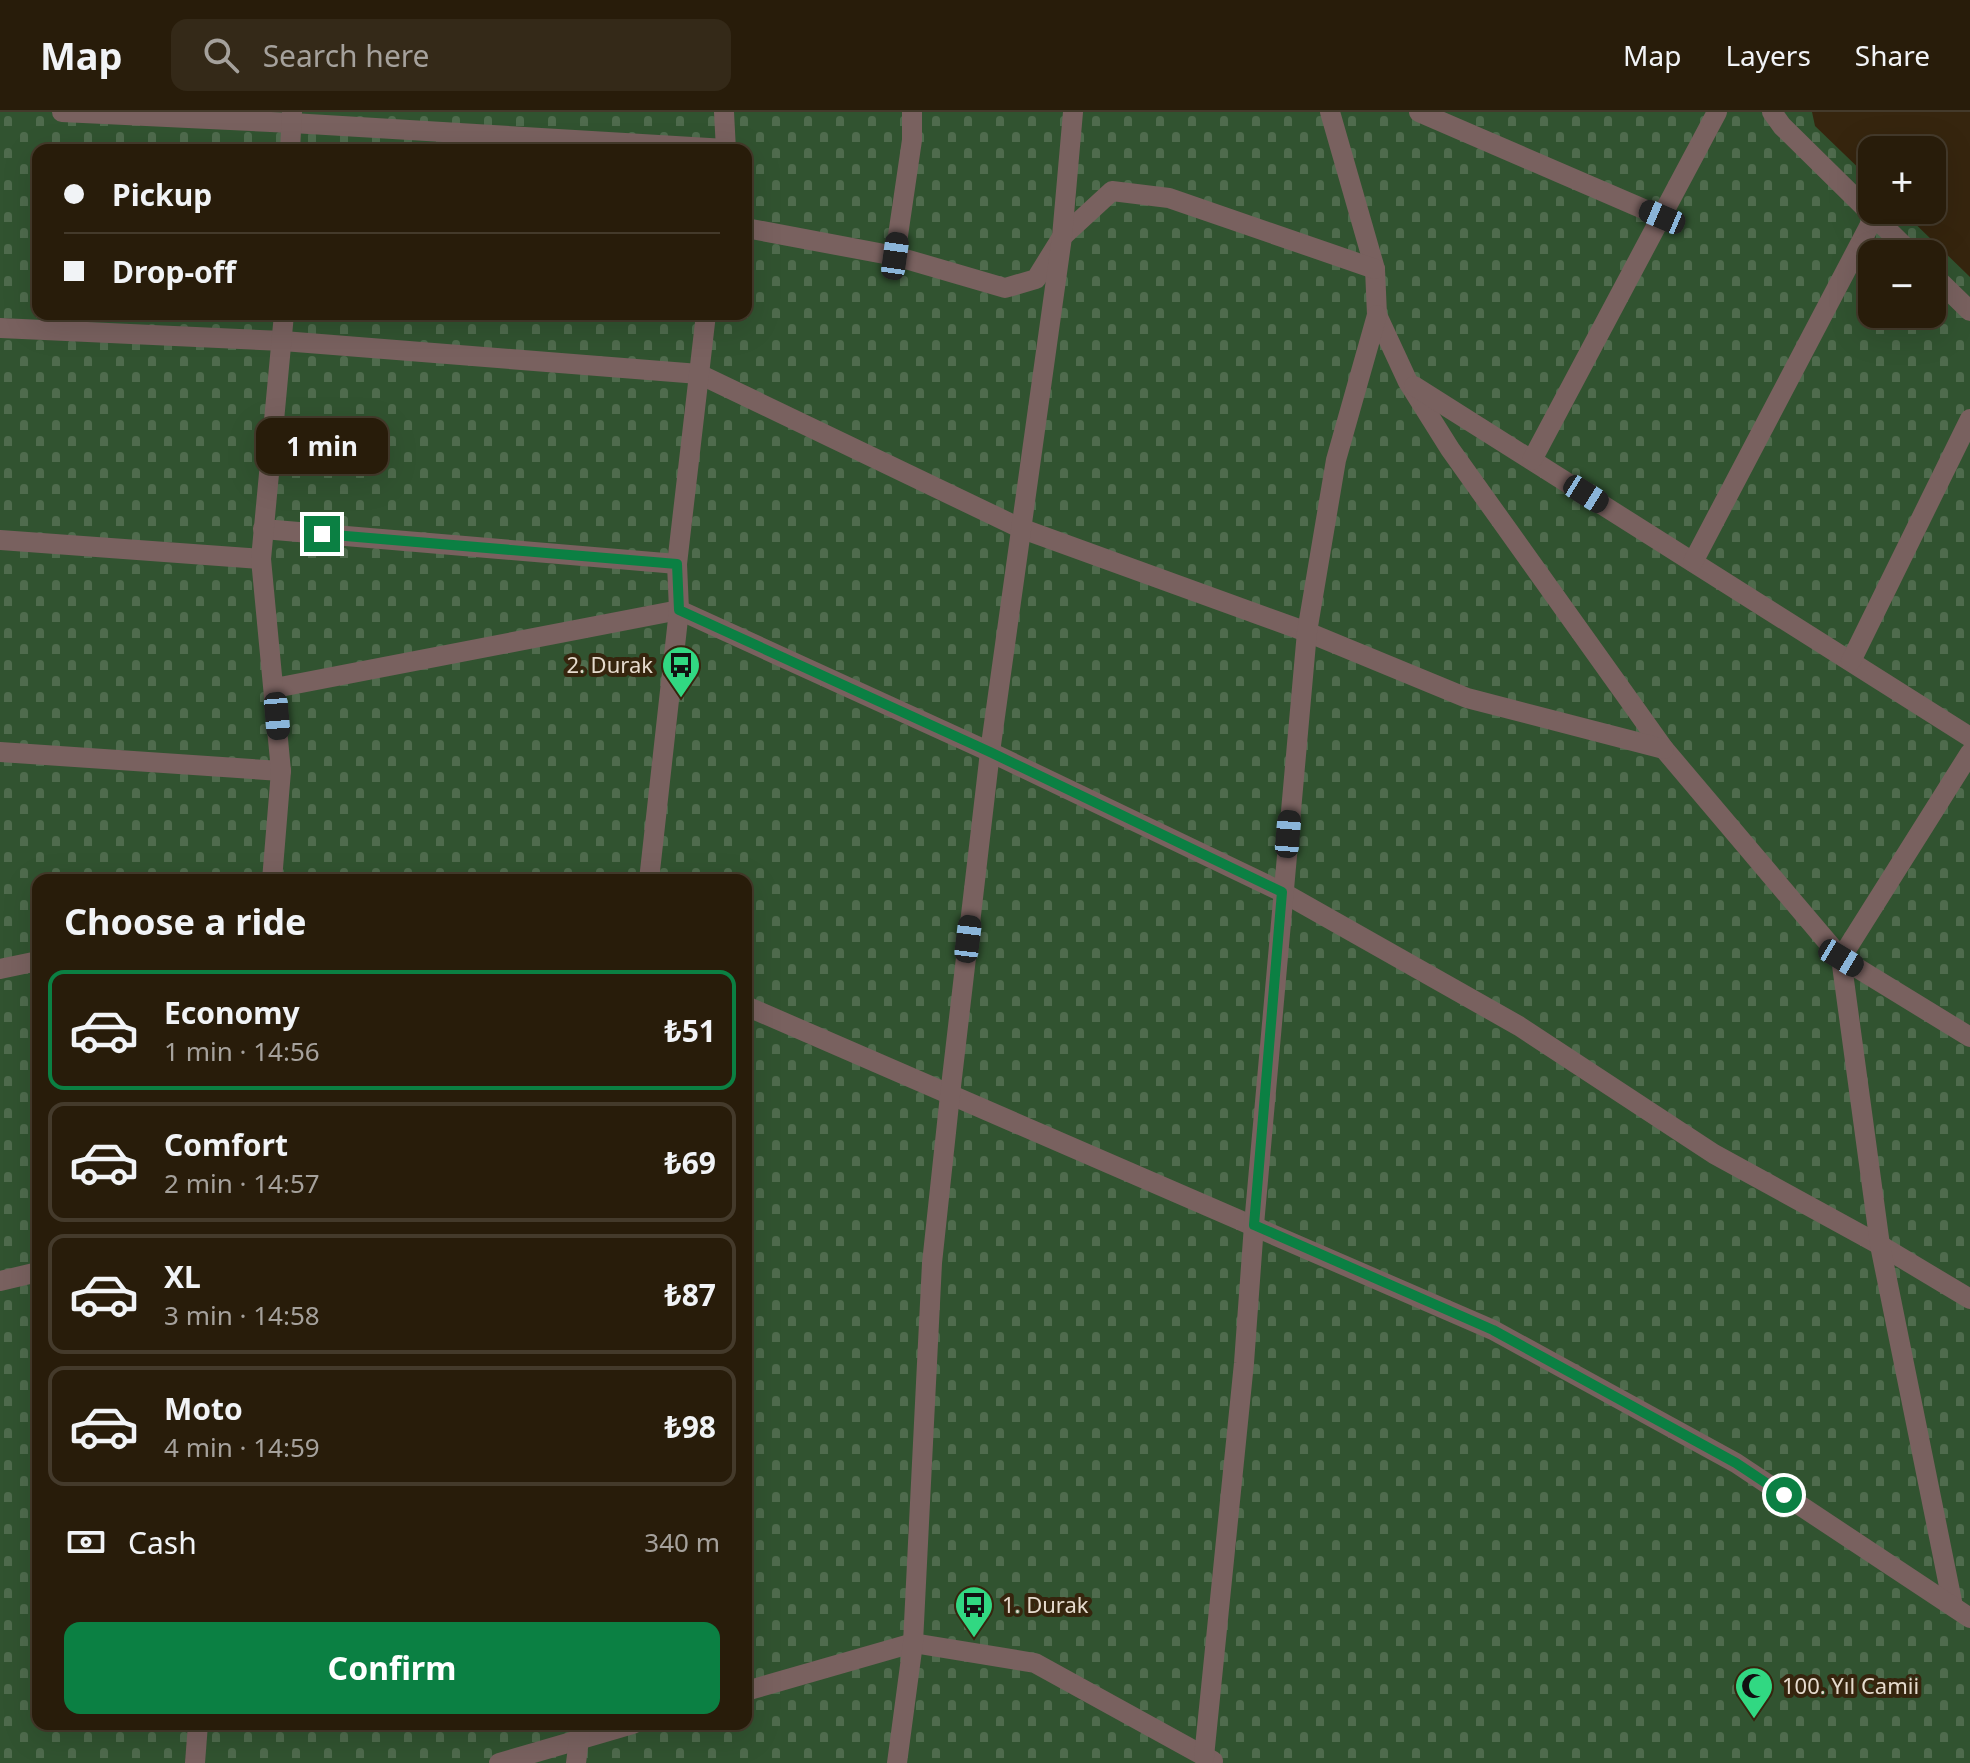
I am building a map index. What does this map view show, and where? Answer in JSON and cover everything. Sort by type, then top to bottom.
[{"type":"street","points":[[62,112],[292,117],[647,144]]},
{"type":"street","points":[[724,112],[726,144]]},
{"type":"street","points":[[895,256],[912,140],[912,112]]},
{"type":"street","points":[[897,1763],[913,1643],[932,1263],[990,752],[1062,237],[1073,112]]},
{"type":"street","points":[[752,1689],[913,1643],[1035,1663],[1210,1760],[1282,892],[1307,632],[1336,460],[1377,315],[1375,269],[1330,112]]},
{"type":"street","points":[[1419,112],[1662,217]]},
{"type":"street","points":[[1532,460],[1717,112]]},
{"type":"street","points":[[1772,112],[1782,126],[1858,201]]},
{"type":"street","points":[[290,144],[292,117]]},
{"type":"street","points":[[752,229],[895,256],[1005,288],[1036,279],[1062,237],[1112,191],[1169,198],[1375,269]]},
{"type":"street","points":[[1693,562],[1870,224]]},
{"type":"street","points":[[1881,224],[1898,240]]},
{"type":"street","points":[[1946,288],[1970,311]]},
{"type":"street","points":[[1377,315],[1408,382],[1450,449],[1664,749],[1841,958],[1970,1037]]},
{"type":"street","points":[[272,874],[281,771],[261,559],[284,320]]},
{"type":"street","points":[[650,874],[679,610],[677,564],[705,320]]},
{"type":"street","points":[[0,328],[283,341],[699,374],[1020,528],[1307,632],[1467,698],[1664,749]]},
{"type":"street","points":[[1408,382],[1970,737]]},
{"type":"street","points":[[1851,661],[1970,419]]},
{"type":"street","points":[[263,529],[677,564]]},
{"type":"street","points":[[0,540],[261,559]]},
{"type":"street","points":[[275,688],[679,610],[990,752],[1282,892],[1519,1026],[1714,1154],[1880,1245],[1970,1299]]},
{"type":"street","points":[[0,752],[281,771]]},
{"type":"street","points":[[1962,1612],[1880,1245],[1841,958],[1970,753]]},
{"type":"street","points":[[0,969],[32,962]]},
{"type":"street","points":[[752,1009],[1493,1330],[1736,1463],[1962,1612]]},
{"type":"street","points":[[0,1281],[32,1273]]},
{"type":"street","points":[[195,1763],[198,1730]]},
{"type":"street","points":[[499,1763],[580,1732],[576,1763]]},
{"type":"green space","points":[[0,112],[1812,112],[1815,126],[1858,167],[1858,224],[1915,224],[1932,240],[1858,240],[1858,328],[1946,328],[1946,254],[1970,277],[1970,1763],[0,1763]]},
{"type":"place","name":"2. Durak","points":[[681,699]]},
{"type":"place","name":"1. Durak","points":[[974,1639]]},
{"type":"place","name":"100. Yıl Camii","points":[[1754,1720]]},
{"type":"route","points":[[322,534],[677,564],[679,610],[990,752],[1282,892],[1254,1225],[1493,1330],[1736,1463],[1784,1495]]}]
